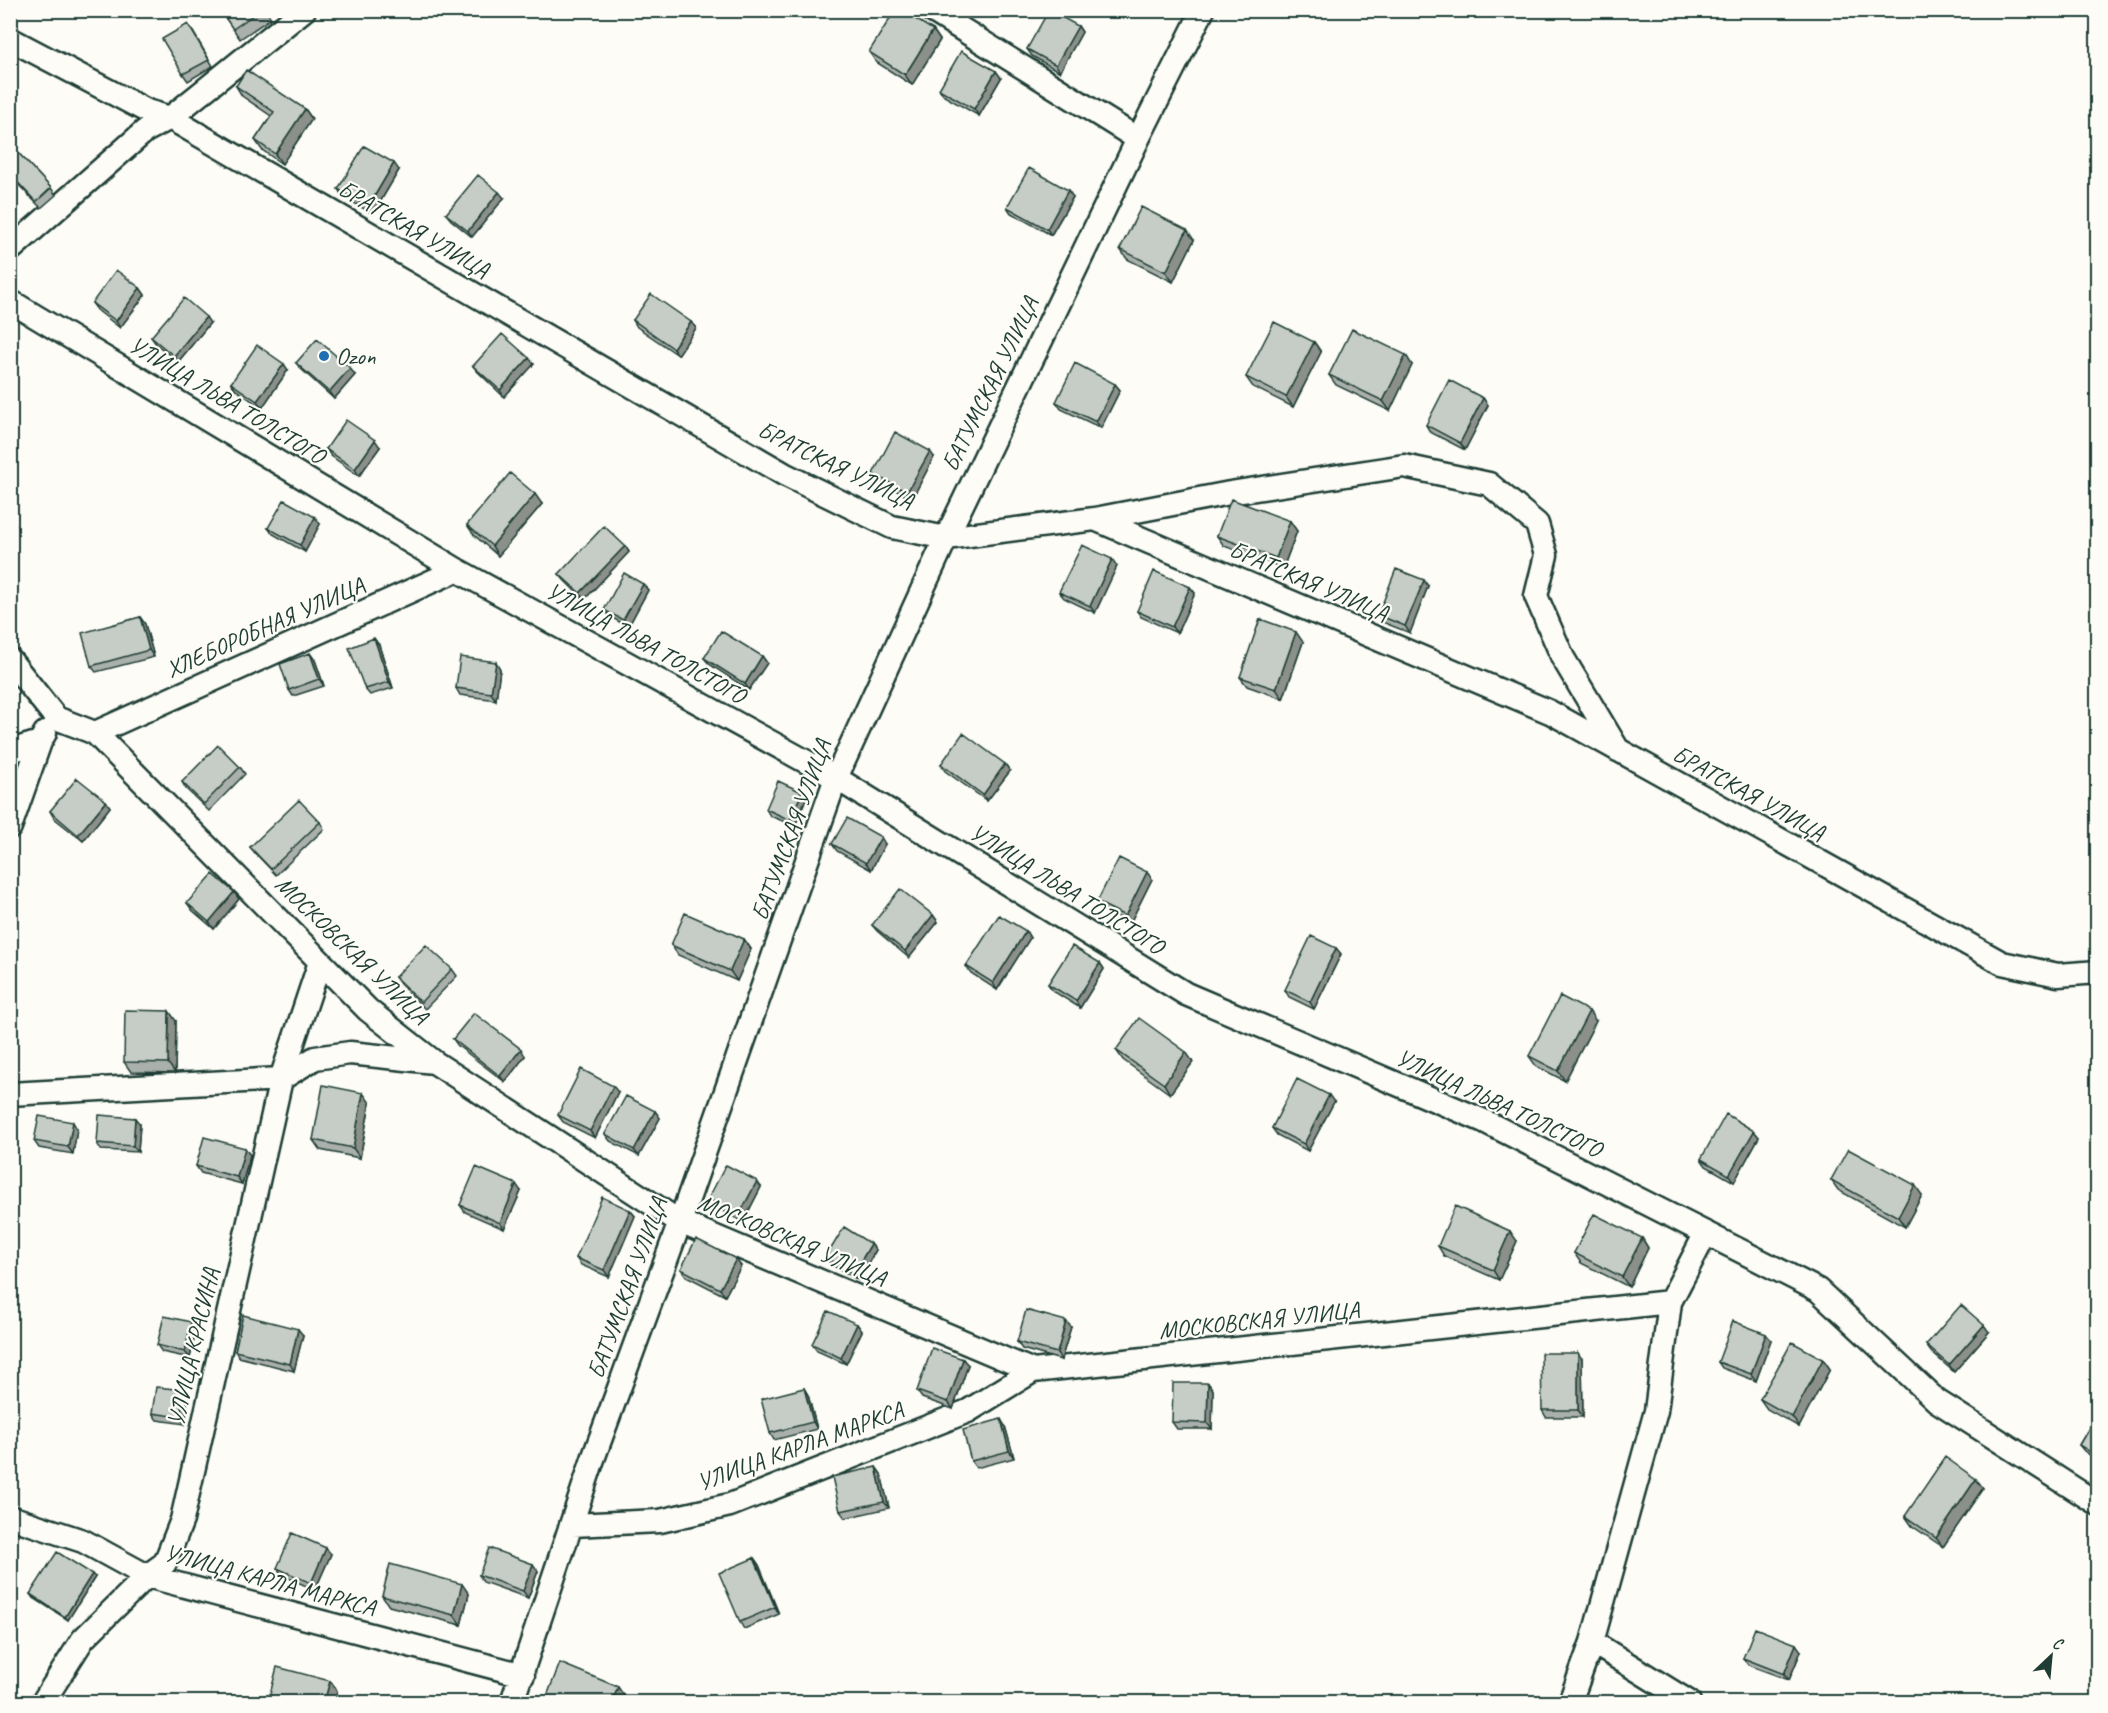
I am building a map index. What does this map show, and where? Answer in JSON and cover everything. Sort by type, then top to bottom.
[{"type":"street","points":[[10,250],[145,131],[170,118],[304,10]]},
{"type":"street","points":[[931,10],[1138,140]]},
{"type":"street","name":"БАТУМСКАЯ УЛИЦА","points":[[512,1702],[523,1675],[593,1459],[680,1222],[836,778],[946,538],[1203,10]]},
{"type":"street","name":"БРАТСКАЯ УЛИЦА","points":[[10,39],[147,111],[170,118],[784,474],[892,527],[946,538],[1095,519],[1550,712],[2001,963],[2058,975],[2097,972]]},
{"type":"street","name":"УЛИЦА ЛЬВА ТОЛСТОГО","points":[[10,301],[457,570],[836,778],[1186,994],[1484,1121],[1818,1290],[1937,1401],[2097,1504]]},
{"type":"street","points":[[1095,519],[1230,493],[1404,466],[1489,484],[1537,525],[1546,555],[1536,596],[1563,657],[1619,752]]},
{"type":"street","name":"ХЛЕБОРОБНАЯ УЛИЦА","points":[[95,733],[457,570]]},
{"type":"street","points":[[10,660],[56,718],[39,742],[10,827]]},
{"type":"street","name":"МОСКОВСКАЯ УЛИЦА","points":[[56,718],[95,733],[368,1010],[434,1062],[680,1222],[1033,1371],[1670,1302]]},
{"type":"street","points":[[10,751],[39,742]]},
{"type":"street","name":"УЛИЦА КРАСИНА","points":[[43,1702],[83,1639],[147,1576],[165,1563],[182,1520],[281,1079],[320,962]]},
{"type":"street","points":[[10,1094],[281,1079],[315,1058],[350,1053],[434,1062]]},
{"type":"street","points":[[1569,1702],[1592,1642],[1656,1411],[1670,1302],[1706,1233]]},
{"type":"street","name":"УЛИЦА КАРЛА МАРКСА","points":[[572,1525],[660,1521],[730,1505],[968,1411],[1033,1371]]},
{"type":"street","name":"УЛИЦА КАРЛА МАРКСА","points":[[10,1517],[83,1541],[147,1576],[523,1675]]},
{"type":"street","points":[[1592,1642],[1689,1702]]},
{"type":"building","points":[[220,10],[260,10],[233,29]]},
{"type":"building","points":[[895,10],[901,10],[933,30],[905,75],[869,52]]},
{"type":"building","points":[[1049,10],[1078,26],[1056,65],[1027,49]]},
{"type":"building","points":[[188,24],[209,60],[183,74],[162,39]]},
{"type":"building","points":[[961,51],[996,71],[974,109],[939,89]]},
{"type":"building","points":[[246,70],[305,109],[275,154],[255,140],[274,112],[236,86]]},
{"type":"building","points":[[10,144],[51,188],[36,202],[10,174]]},
{"type":"building","points":[[364,146],[394,163],[368,207],[338,189]]},
{"type":"building","points":[[1029,168],[1068,190],[1047,229],[1007,207]]},
{"type":"building","points":[[478,175],[499,192],[468,231],[446,214]]},
{"type":"building","points":[[1141,207],[1187,230],[1166,272],[1120,249]]},
{"type":"building","points":[[116,270],[140,288],[116,321],[92,303]]},
{"type":"building","points":[[651,294],[691,322],[673,348],[633,320]]},
{"type":"building","points":[[184,298],[206,317],[174,356],[151,337]]},
{"type":"building","points":[[1274,322],[1314,342],[1286,397],[1246,377]]},
{"type":"building","points":[[1352,329],[1406,355],[1383,401],[1329,375]]},
{"type":"building","points":[[502,334],[529,358],[500,390],[473,366]]},
{"type":"building","points":[[317,339],[350,368],[329,392],[296,363]]},
{"type":"building","points":[[257,345],[284,364],[257,401],[231,383]]},
{"type":"building","points":[[1075,363],[1115,384],[1096,422],[1056,402]]},
{"type":"building","points":[[1449,380],[1483,398],[1460,443],[1426,425]]},
{"type":"building","points":[[346,420],[375,440],[355,469],[326,449]]},
{"type":"building","points":[[895,432],[930,451],[907,492],[873,474]]},
{"type":"building","points":[[510,473],[535,494],[492,546],[467,525]]},
{"type":"building","points":[[1231,499],[1290,521],[1276,558],[1217,536]]},
{"type":"building","points":[[284,500],[315,517],[300,545],[268,528]]},
{"type":"building","points":[[604,526],[625,546],[580,593],[559,574]]},
{"type":"building","points":[[1082,545],[1112,559],[1090,606],[1059,592]]},
{"type":"building","points":[[1396,569],[1424,580],[1405,626],[1378,615]]},
{"type":"building","points":[[1154,571],[1190,587],[1172,627],[1137,611]]},
{"type":"building","points":[[624,573],[643,584],[623,620],[604,610]]},
{"type":"building","points":[[140,617],[149,650],[91,666],[82,633]]},
{"type":"building","points":[[1260,619],[1296,632],[1276,689],[1240,677]]},
{"type":"building","points":[[721,631],[762,656],[745,684],[704,658]]},
{"type":"building","points":[[374,638],[389,682],[365,689],[349,648]]},
{"type":"building","points":[[310,653],[319,679],[289,690],[280,664]]},
{"type":"building","points":[[460,657],[496,662],[491,693],[456,688]]},
{"type":"building","points":[[963,733],[1005,764],[983,795],[941,764]]},
{"type":"building","points":[[218,745],[240,767],[204,804],[182,782]]},
{"type":"building","points":[[77,778],[106,801],[78,835],[50,811]]},
{"type":"building","points":[[778,781],[802,792],[790,820],[766,809]]},
{"type":"building","points":[[299,800],[320,822],[271,869],[250,847]]},
{"type":"building","points":[[847,818],[881,837],[866,863],[832,844]]},
{"type":"building","points":[[1119,858],[1147,872],[1125,916],[1097,902]]},
{"type":"building","points":[[213,874],[234,892],[209,922],[187,903]]},
{"type":"building","points":[[900,889],[933,915],[905,951],[872,925]]},
{"type":"building","points":[[685,913],[744,939],[730,971],[671,945]]},
{"type":"building","points":[[999,915],[1026,931],[993,983],[966,966]]},
{"type":"building","points":[[1311,936],[1336,948],[1310,1002],[1285,990]]},
{"type":"building","points":[[426,945],[452,969],[421,1002],[395,977]]},
{"type":"building","points":[[1072,946],[1100,963],[1076,1001],[1048,984]]},
{"type":"building","points":[[1560,996],[1589,1011],[1558,1071],[1529,1056]]},
{"type":"building","points":[[125,1010],[169,1011],[168,1063],[124,1062]]},
{"type":"building","points":[[474,1013],[521,1049],[500,1076],[453,1039]]},
{"type":"building","points":[[1139,1018],[1186,1052],[1164,1084],[1116,1050]]},
{"type":"building","points":[[581,1069],[613,1086],[590,1131],[558,1115]]},
{"type":"building","points":[[1297,1079],[1329,1095],[1304,1144],[1272,1128]]},
{"type":"building","points":[[323,1085],[363,1093],[353,1148],[313,1140]]},
{"type":"building","points":[[626,1096],[655,1111],[634,1150],[605,1134]]},
{"type":"building","points":[[1726,1114],[1754,1131],[1729,1175],[1701,1159]]},
{"type":"building","points":[[99,1115],[135,1118],[133,1146],[97,1143]]},
{"type":"building","points":[[39,1116],[73,1122],[68,1147],[34,1141]]},
{"type":"building","points":[[204,1137],[245,1148],[237,1177],[196,1166]]},
{"type":"building","points":[[1848,1149],[1915,1185],[1898,1217],[1831,1180]]},
{"type":"building","points":[[726,1165],[757,1181],[739,1215],[708,1199]]},
{"type":"building","points":[[476,1167],[516,1184],[500,1223],[460,1205]]},
{"type":"building","points":[[602,1197],[630,1210],[604,1270],[576,1258]]},
{"type":"building","points":[[1455,1206],[1510,1231],[1493,1270],[1438,1246]]},
{"type":"building","points":[[1594,1214],[1642,1238],[1622,1277],[1574,1253]]},
{"type":"building","points":[[844,1227],[871,1244],[853,1274],[826,1257]]},
{"type":"building","points":[[696,1239],[736,1259],[720,1289],[681,1269]]},
{"type":"building","points":[[1961,1305],[1984,1325],[1949,1365],[1926,1345]]},
{"type":"building","points":[[1026,1310],[1066,1321],[1057,1353],[1017,1342]]},
{"type":"building","points":[[828,1311],[857,1324],[841,1358],[812,1344]]},
{"type":"building","points":[[243,1315],[298,1329],[290,1364],[235,1351]]},
{"type":"building","points":[[164,1316],[191,1322],[185,1352],[157,1345]]},
{"type":"building","points":[[1733,1321],[1766,1334],[1751,1374],[1718,1362]]},
{"type":"building","points":[[1792,1342],[1823,1359],[1792,1417],[1760,1399]]},
{"type":"building","points":[[932,1348],[963,1359],[948,1402],[917,1391]]},
{"type":"building","points":[[1541,1353],[1578,1353],[1578,1410],[1542,1410]]},
{"type":"building","points":[[1173,1383],[1208,1383],[1207,1423],[1172,1422]]},
{"type":"building","points":[[156,1387],[184,1390],[180,1417],[152,1413]]},
{"type":"building","points":[[804,1388],[813,1422],[770,1433],[761,1399]]},
{"type":"building","points":[[2097,1414],[2097,1456],[2079,1445]]},
{"type":"building","points":[[1001,1419],[1009,1451],[971,1461],[963,1430]]},
{"type":"building","points":[[1945,1457],[1976,1479],[1936,1538],[1905,1516]]},
{"type":"building","points":[[876,1467],[884,1502],[840,1511],[832,1477]]},
{"type":"building","points":[[292,1533],[326,1548],[311,1583],[277,1568]]},
{"type":"building","points":[[489,1548],[533,1564],[523,1591],[479,1575]]},
{"type":"building","points":[[57,1552],[92,1574],[65,1617],[30,1594]]},
{"type":"building","points":[[754,1558],[775,1607],[740,1622],[719,1573]]},
{"type":"building","points":[[390,1564],[462,1584],[454,1615],[382,1596]]},
{"type":"building","points":[[1755,1628],[1796,1644],[1784,1674],[1743,1658]]},
{"type":"building","points":[[560,1663],[618,1687],[612,1702],[545,1701]]},
{"type":"building","points":[[277,1667],[330,1681],[324,1702],[268,1702]]},
{"type":"place","name":"Ozon","points":[[324,356]]}]
